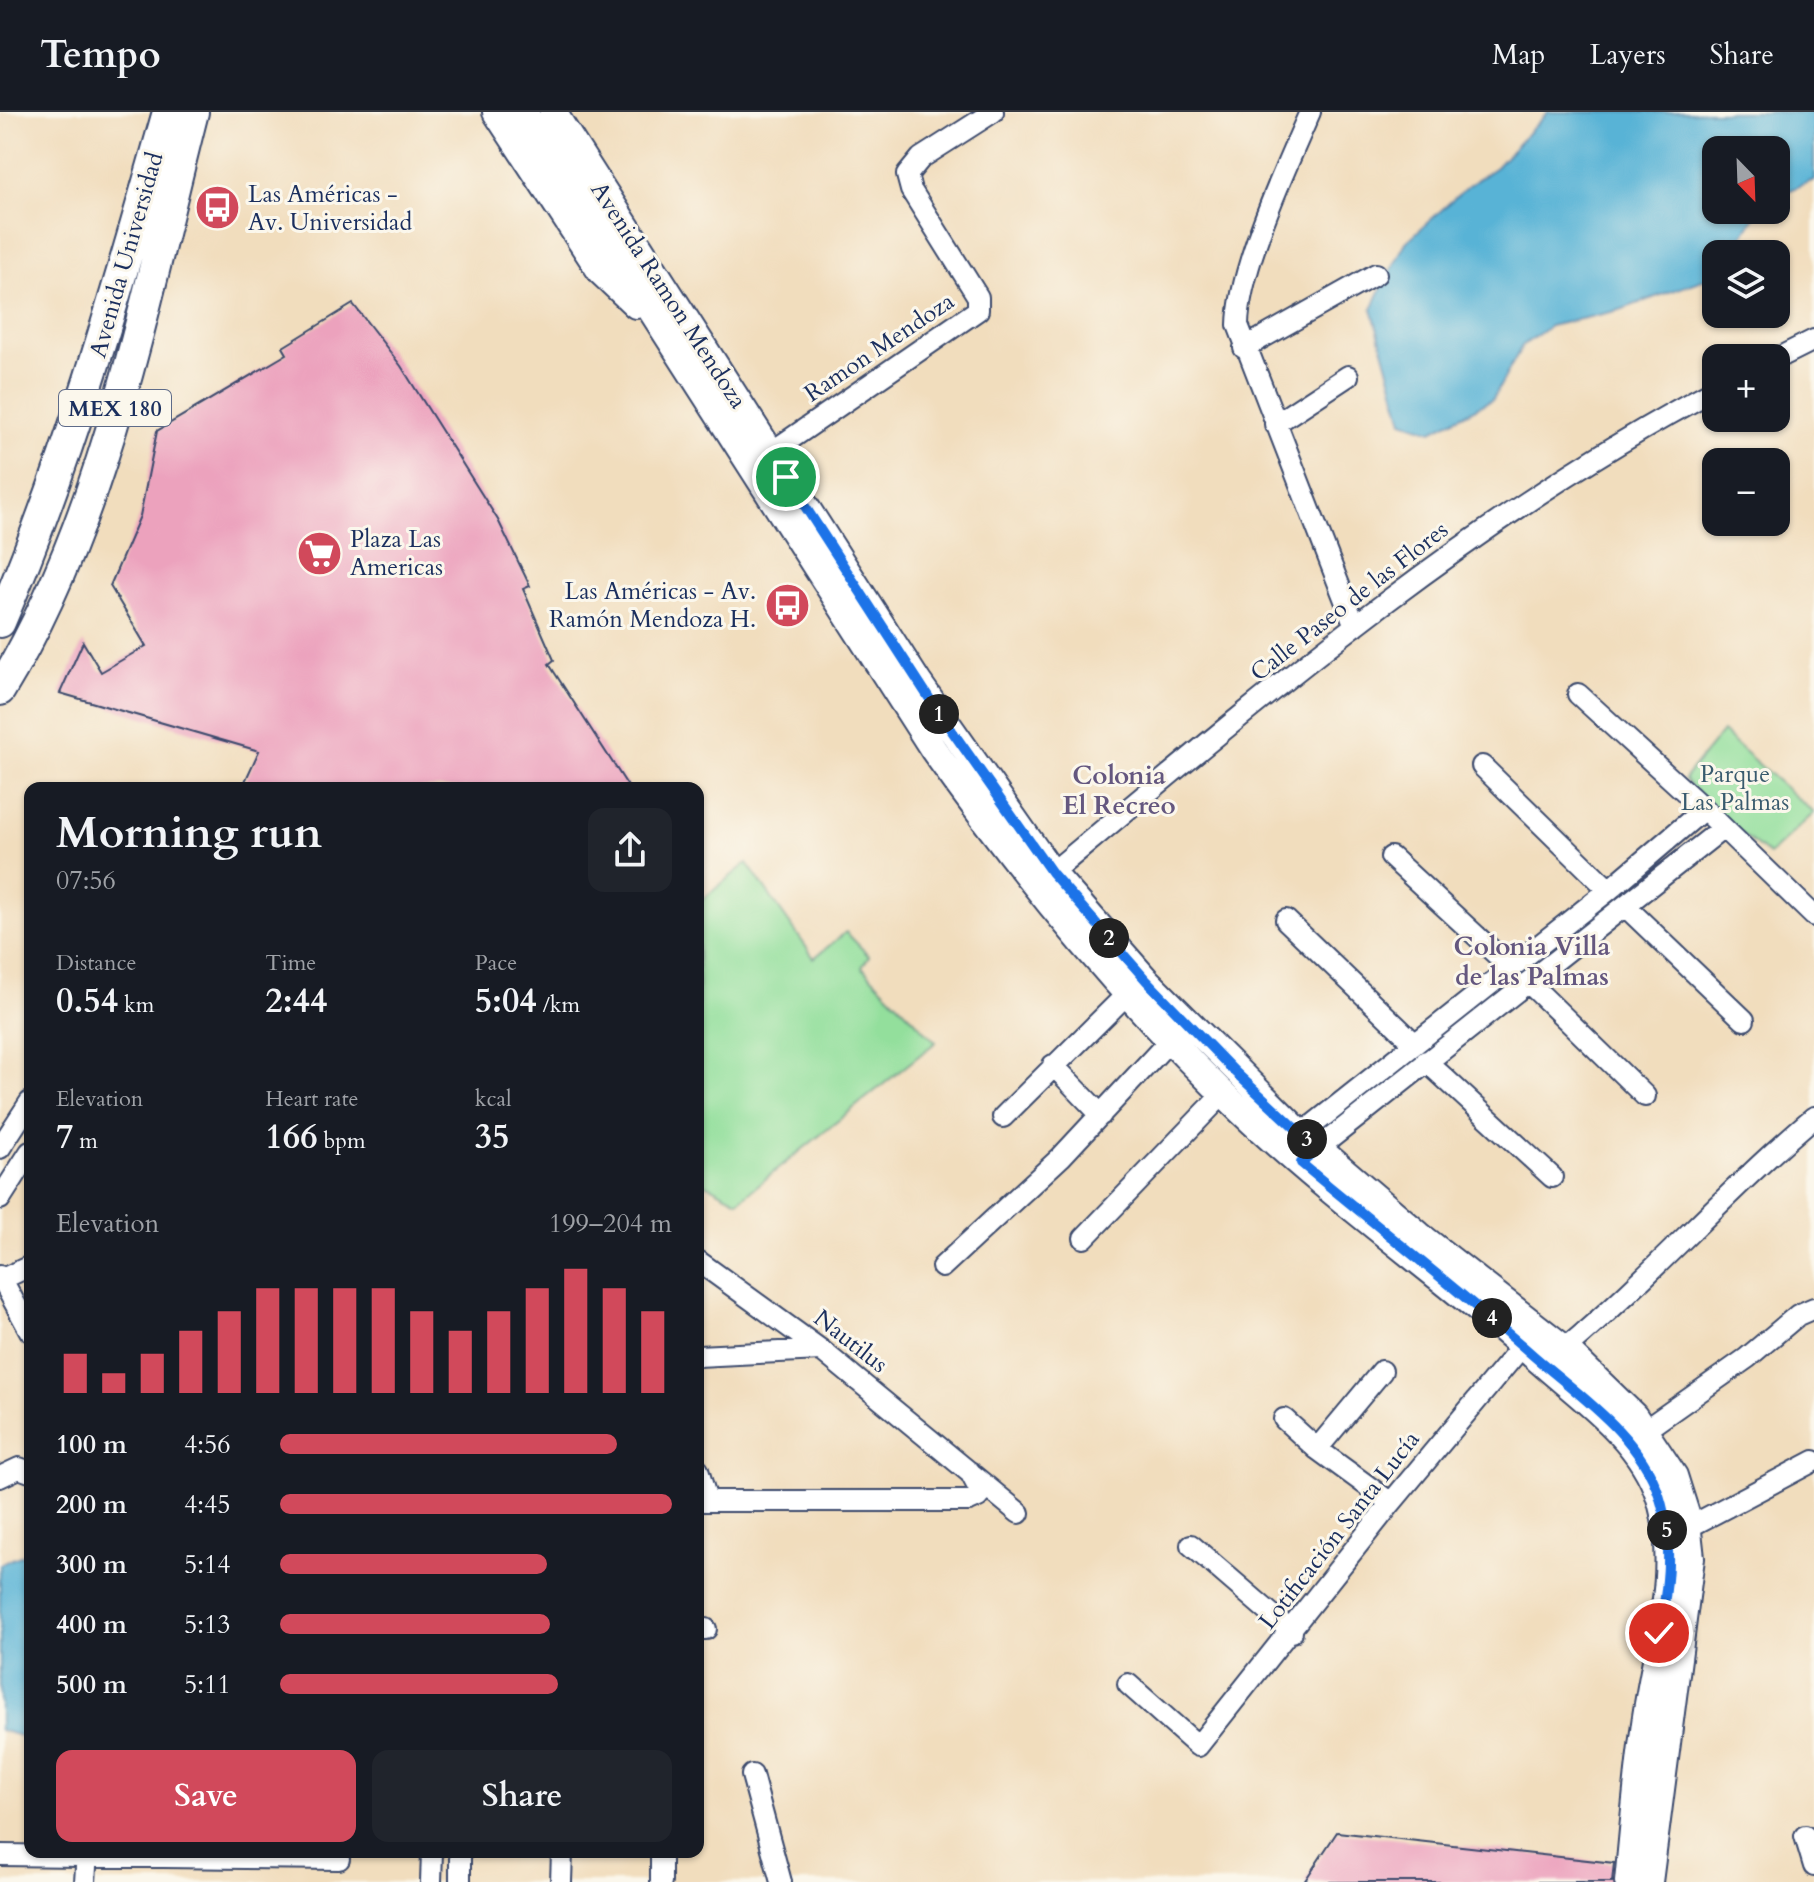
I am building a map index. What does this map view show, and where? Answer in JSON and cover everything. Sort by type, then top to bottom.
[{"type":"highway","name":"Avenida Universidad","points":[[0,622],[28,557],[79,409],[168,112]]},
{"type":"highway","name":"Avenida Universidad","points":[[0,690],[61,570],[89,494],[135,335],[193,112]]},
{"type":"main road","points":[[496,112],[601,272],[662,329]]},
{"type":"main road","points":[[524,112],[662,329],[760,460],[933,749],[1044,880],[1126,995],[1223,1094],[1419,1235],[1565,1349],[1645,1430],[1674,1476],[1689,1527],[1689,1575],[1649,1882]]},
{"type":"main road","name":"Avenida Ramon Mendoza","points":[[553,112],[760,460],[786,477],[1044,880]]},
{"type":"main road","points":[[1044,880],[1146,980],[1301,1148],[1630,1443],[1654,1483],[1666,1522],[1668,1573],[1644,1730],[1628,1882]]},
{"type":"street","name":"Ramon Mendoza","points":[[760,460],[978,310],[978,297],[911,190],[907,175],[921,158],[993,112]]},
{"type":"street","points":[[1310,112],[1244,282],[1238,325],[1244,348],[1355,626]]},
{"type":"street","points":[[1244,348],[1376,274]]},
{"type":"street","points":[[1790,352],[1814,340]]},
{"type":"street","points":[[1275,424],[1348,376]]},
{"type":"street","name":"Calle Paseo de las Flores","points":[[1044,880],[1355,626],[1572,470],[1702,397]]},
{"type":"street","points":[[1578,694],[1704,809],[1814,916]]},
{"type":"street","points":[[1482,766],[1609,890]]},
{"type":"street","points":[[1447,1032],[1464,1005],[1609,890],[1704,809]]},
{"type":"street","points":[[1301,1148],[1447,1032],[1477,1021],[1722,829]]},
{"type":"street","points":[[1391,857],[1519,962]]},
{"type":"street","points":[[1625,906],[1744,1020]]},
{"type":"street","points":[[1286,920],[1552,1177]]},
{"type":"street","points":[[1554,934],[1556,947],[1568,951]]},
{"type":"street","points":[[1519,962],[1540,957],[1534,977]]},
{"type":"street","points":[[1534,977],[1645,1096]]},
{"type":"street","points":[[1003,1117],[1126,995]]},
{"type":"street","points":[[1464,1005],[1463,1019],[1477,1021]]},
{"type":"street","points":[[942,1267],[1101,1115],[1169,1041]]},
{"type":"street","points":[[1053,1065],[1101,1115]]},
{"type":"street","points":[[1084,1238],[1223,1094]]},
{"type":"street","points":[[0,1148],[24,1111]]},
{"type":"street","points":[[1565,1349],[1691,1235],[1777,1148],[1814,1117]]},
{"type":"street","points":[[0,1199],[24,1161]]},
{"type":"street","name":"Nautilus","points":[[704,1265],[821,1350],[1019,1513]]},
{"type":"street","points":[[24,1268],[1,1278],[24,1320]]},
{"type":"street","points":[[1645,1430],[1747,1358],[1798,1315],[1814,1308]]},
{"type":"street","name":"Lotificación Santa Lucía","points":[[1128,1684],[1198,1746],[1292,1632],[1391,1503],[1522,1346]]},
{"type":"street","points":[[704,1356],[821,1350]]},
{"type":"street","points":[[1317,1449],[1382,1371]]},
{"type":"street","points":[[1284,1419],[1317,1449],[1391,1503]]},
{"type":"street","points":[[1689,1527],[1814,1461]]},
{"type":"street","points":[[704,1500],[969,1501],[978,1497],[980,1491],[967,1469]]},
{"type":"street","points":[[1191,1545],[1292,1632]]},
{"type":"street","points":[[752,1775],[781,1882]]},
{"type":"street","points":[[1805,1836],[1814,1866]]},
{"type":"street","points":[[0,1855],[24,1855]]},
{"type":"street","points":[[85,1882],[87,1858]]},
{"type":"street","points":[[289,1858],[339,1859]]},
{"type":"street","points":[[431,1882],[432,1858]]},
{"type":"street","points":[[460,1858],[460,1882]]},
{"type":"street","points":[[561,1882],[562,1858]]},
{"type":"street","points":[[661,1858],[661,1882]]},
{"type":"green space","name":"Parque Las Palmas","points":[[1722,732],[1814,813],[1769,855],[1726,822],[1684,779]]},
{"type":"green space","points":[[747,863],[814,958],[846,932],[869,956],[862,967],[936,1042],[738,1201],[704,1183],[704,898]]},
{"type":"water","points":[[1548,112],[1814,112],[1814,180],[1790,190],[1790,136],[1702,136],[1702,224],[1750,224],[1741,240],[1702,240],[1702,280],[1620,310],[1550,326],[1522,346],[1493,399],[1432,431],[1403,421],[1372,309],[1406,242],[1468,186],[1496,167]]},
{"type":"water","points":[[24,1554],[24,1737],[0,1730],[0,1564]]},
{"type":"building","name":"Plaza Las Americas","points":[[353,304],[401,366],[498,520],[530,586],[523,589],[554,660],[549,664],[625,782],[245,782],[259,751],[60,693],[83,642],[101,672],[146,646],[110,586],[140,516],[157,431],[287,354],[283,347]]},
{"type":"building","points":[[1337,1832],[1614,1863],[1612,1882],[1304,1882]]},
{"type":"place","name":"Las Américas - Av. Universidad","points":[[217,208]]},
{"type":"place","name":"Plaza Las Americas","points":[[319,553]]},
{"type":"place","name":"Las Américas - Av. Ramón Mendoza H.","points":[[787,605]]},
{"type":"district","name":"Colonia El Recreo","points":[[1119,790]]},
{"type":"district","name":"Colonia Villa de las Palmas","points":[[1532,961]]},
{"type":"route","points":[[786,477],[933,704],[1052,873],[1146,980],[1235,1072],[1317,1148],[1301,1163],[1473,1302],[1630,1443],[1659,1494],[1669,1541],[1669,1564],[1659,1633]]}]
